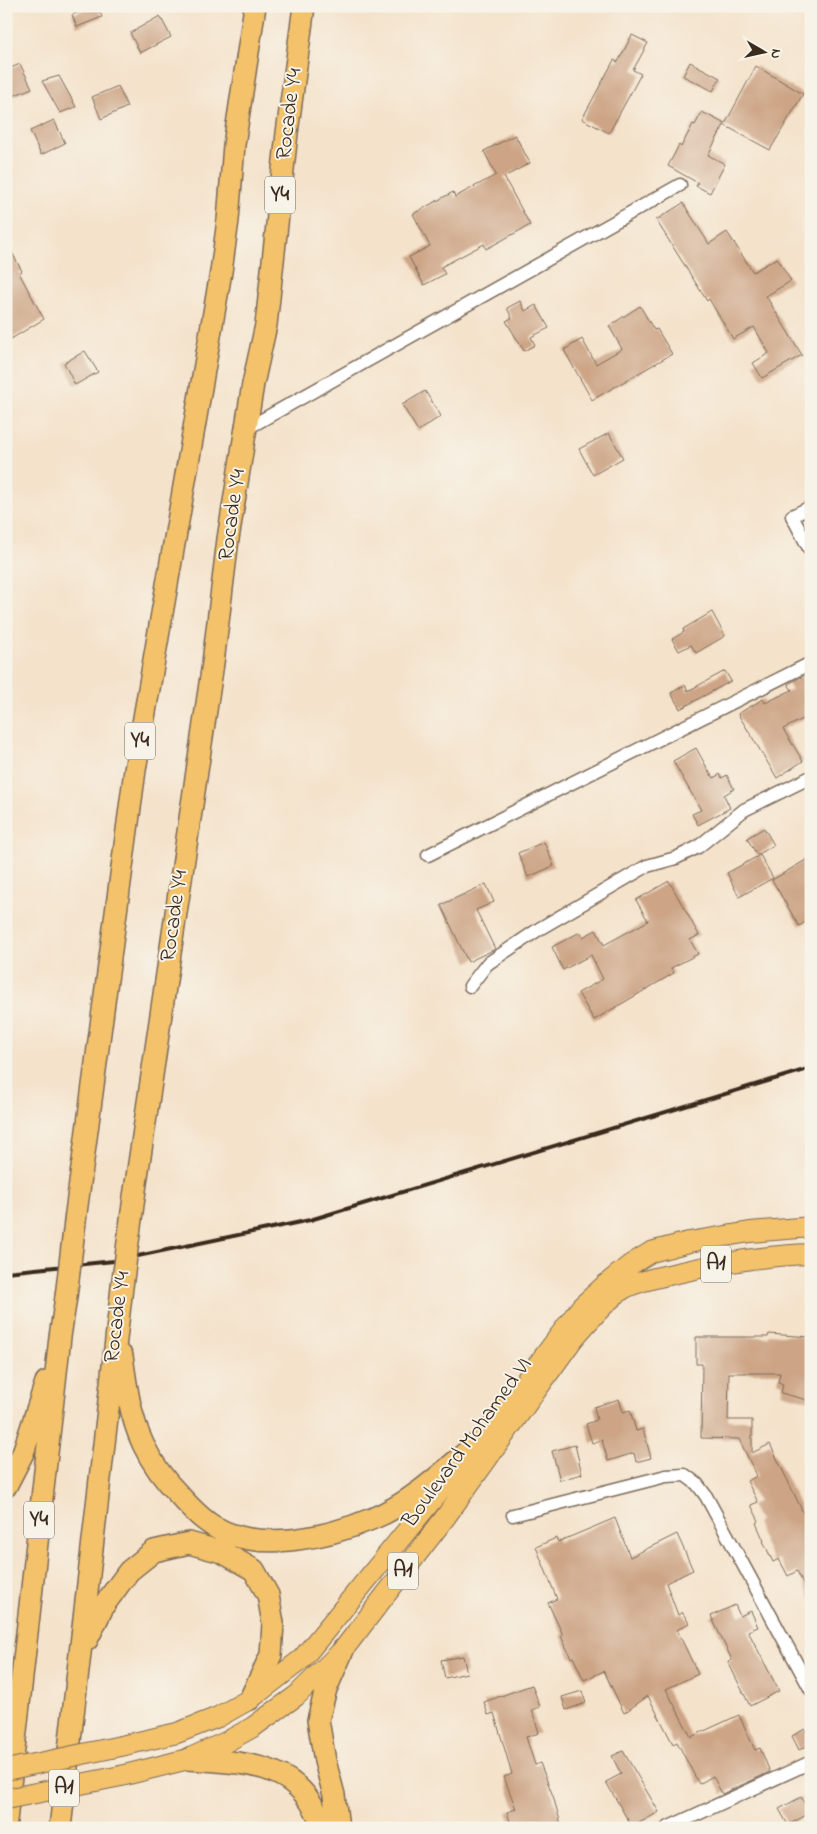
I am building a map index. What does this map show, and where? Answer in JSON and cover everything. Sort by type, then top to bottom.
[{"type":"highway","name":"Y4","points":[[6,1821],[60,1337],[135,770],[221,272],[228,220],[234,145],[255,6]]},
{"type":"highway","name":"Rocade Y4","points":[[60,1828],[117,1324],[134,1197],[213,663],[228,540],[253,384],[266,325],[286,133],[304,6]]},
{"type":"highway","points":[[117,1324],[127,1393],[142,1443],[164,1480],[195,1512],[214,1526],[233,1535],[265,1540],[316,1537],[375,1517],[416,1494],[481,1440]]},
{"type":"highway","points":[[6,1486],[23,1453],[60,1337]]},
{"type":"highway","points":[[80,1656],[104,1605],[129,1571],[154,1551],[190,1543],[222,1552],[254,1570],[268,1595],[273,1623],[271,1655],[250,1699]]},
{"type":"highway","points":[[338,1828],[334,1795],[324,1761],[318,1720],[326,1689],[343,1650]]},
{"type":"highway","points":[[6,1703],[14,1744]]},
{"type":"highway","points":[[188,1759],[237,1762],[270,1770],[289,1779],[307,1794],[323,1828]]},
{"type":"main road","name":"Boulevard Mohamed VI","points":[[6,1770],[177,1733],[218,1717],[250,1699],[302,1659],[481,1440],[581,1307],[605,1285],[651,1252],[689,1242],[750,1232],[811,1227]]},
{"type":"main road","name":"Boulevard Mohamed VI","points":[[6,1799],[121,1776],[188,1759],[226,1742],[253,1727],[296,1696],[343,1650],[444,1519],[573,1339],[596,1313],[624,1288],[659,1277],[722,1263],[790,1254],[811,1254]]},
{"type":"street","points":[[246,429],[680,185]]},
{"type":"street","points":[[811,507],[792,516],[811,552]]},
{"type":"street","points":[[428,855],[811,663]]},
{"type":"street","points":[[470,986],[487,964],[540,929],[647,866],[676,858],[698,847],[744,810],[811,777]]},
{"type":"street","points":[[514,1515],[666,1476],[686,1475],[697,1484],[706,1496],[811,1690]]},
{"type":"street","points":[[666,1828],[811,1762]]},
{"type":"building","points":[[91,6],[97,6],[102,17],[77,27],[72,15]]},
{"type":"building","points":[[160,16],[171,37],[140,53],[130,33]]},
{"type":"building","points":[[632,35],[648,43],[633,70],[641,74],[609,133],[582,119],[614,60],[618,62]]},
{"type":"building","points":[[690,62],[720,78],[713,91],[683,76]]},
{"type":"building","points":[[20,64],[32,88],[6,99],[6,70]]},
{"type":"building","points":[[756,66],[803,94],[770,150],[724,125],[708,155],[725,164],[710,193],[696,186],[698,183],[668,166],[679,145],[681,147],[693,124],[695,125],[702,112],[725,124]]},
{"type":"building","points":[[59,76],[76,107],[60,113],[42,81]]},
{"type":"building","points":[[118,86],[127,107],[101,119],[92,97]]},
{"type":"building","points":[[54,120],[65,143],[41,155],[30,131]]},
{"type":"building","points":[[515,135],[530,163],[504,177],[530,225],[486,249],[484,244],[441,267],[445,274],[424,285],[409,257],[430,246],[413,214],[453,192],[455,197],[496,175],[484,151]]},
{"type":"building","points":[[683,203],[709,244],[727,232],[753,272],[777,258],[791,281],[766,296],[802,355],[762,378],[753,363],[769,353],[754,327],[733,339],[709,299],[707,301],[656,220]]},
{"type":"building","points":[[6,242],[22,271],[19,273],[44,319],[6,342]]},
{"type":"building","points":[[520,301],[525,311],[536,305],[549,328],[531,337],[535,345],[524,351],[506,321],[512,318],[507,308]]},
{"type":"building","points":[[640,306],[654,330],[657,329],[672,354],[592,400],[564,350],[582,339],[596,364],[622,349],[609,326]]},
{"type":"building","points":[[85,351],[98,372],[75,385],[64,363]]},
{"type":"building","points":[[425,391],[441,416],[418,431],[402,405]]},
{"type":"building","points":[[609,433],[623,458],[593,475],[579,449]]},
{"type":"building","points":[[712,612],[725,636],[696,653],[691,645],[679,651],[672,639],[684,632],[683,629]]},
{"type":"building","points":[[725,671],[731,681],[680,709],[671,693],[685,685],[688,691]]},
{"type":"building","points":[[811,672],[811,715],[783,729],[803,761],[777,778],[738,714],[763,699],[765,703],[792,690],[788,684]]},
{"type":"building","points":[[696,748],[711,775],[714,778],[720,774],[722,778],[727,775],[734,789],[724,795],[730,808],[698,825],[692,814],[701,810],[673,761]]},
{"type":"building","points":[[764,828],[774,845],[757,855],[747,838]]},
{"type":"building","points":[[544,842],[554,866],[528,877],[518,853]]},
{"type":"building","points":[[760,855],[773,878],[739,897],[727,873]]},
{"type":"building","points":[[811,857],[811,919],[799,926],[772,880]]},
{"type":"building","points":[[669,881],[699,935],[690,940],[698,954],[671,968],[674,973],[594,1020],[578,993],[603,979],[591,955],[563,970],[552,947],[580,932],[583,937],[596,930],[604,945],[648,921],[636,900]]},
{"type":"building","points":[[486,884],[494,902],[476,910],[495,949],[468,962],[441,905]]},
{"type":"building","points":[[769,1334],[811,1337],[811,1401],[781,1393],[783,1384],[778,1382],[780,1373],[729,1373],[728,1420],[752,1420],[752,1453],[770,1444],[811,1529],[811,1599],[797,1571],[788,1576],[779,1559],[773,1562],[763,1541],[756,1523],[759,1521],[751,1505],[758,1502],[747,1481],[757,1476],[739,1439],[701,1438],[702,1364],[696,1364],[696,1337],[768,1337]]},
{"type":"building","points":[[619,1399],[623,1412],[630,1410],[636,1431],[643,1429],[651,1458],[636,1462],[634,1453],[608,1461],[602,1440],[592,1443],[586,1424],[597,1420],[594,1407]]},
{"type":"building","points":[[575,1445],[582,1474],[560,1480],[552,1451]]},
{"type":"building","points":[[615,1518],[630,1557],[677,1534],[693,1570],[666,1583],[678,1615],[682,1612],[689,1623],[677,1630],[698,1674],[666,1689],[691,1737],[739,1715],[755,1750],[760,1748],[770,1772],[722,1794],[713,1776],[699,1784],[677,1742],[673,1744],[648,1696],[624,1713],[604,1671],[584,1680],[573,1657],[571,1658],[548,1603],[557,1599],[536,1547],[556,1538],[558,1542]]},
{"type":"building","points":[[735,1605],[740,1616],[751,1611],[758,1627],[748,1631],[779,1691],[750,1706],[728,1662],[732,1660],[711,1616]]},
{"type":"building","points":[[463,1656],[467,1673],[445,1678],[441,1660]]},
{"type":"building","points":[[532,1685],[540,1707],[532,1710],[539,1733],[526,1737],[535,1765],[540,1763],[553,1796],[562,1828],[512,1828],[507,1812],[516,1809],[504,1777],[512,1774],[494,1713],[488,1715],[484,1702]]},
{"type":"building","points":[[582,1691],[586,1703],[566,1710],[562,1697]]},
{"type":"building","points":[[805,1729],[811,1744],[799,1750],[792,1736]]},
{"type":"building","points":[[623,1751],[659,1812],[632,1827],[606,1782],[621,1774],[612,1756]]},
{"type":"building","points":[[801,1797],[810,1813],[788,1825],[779,1809]]},
{"type":"railway","points":[[6,1272],[114,1261],[310,1220],[811,1068]]}]
